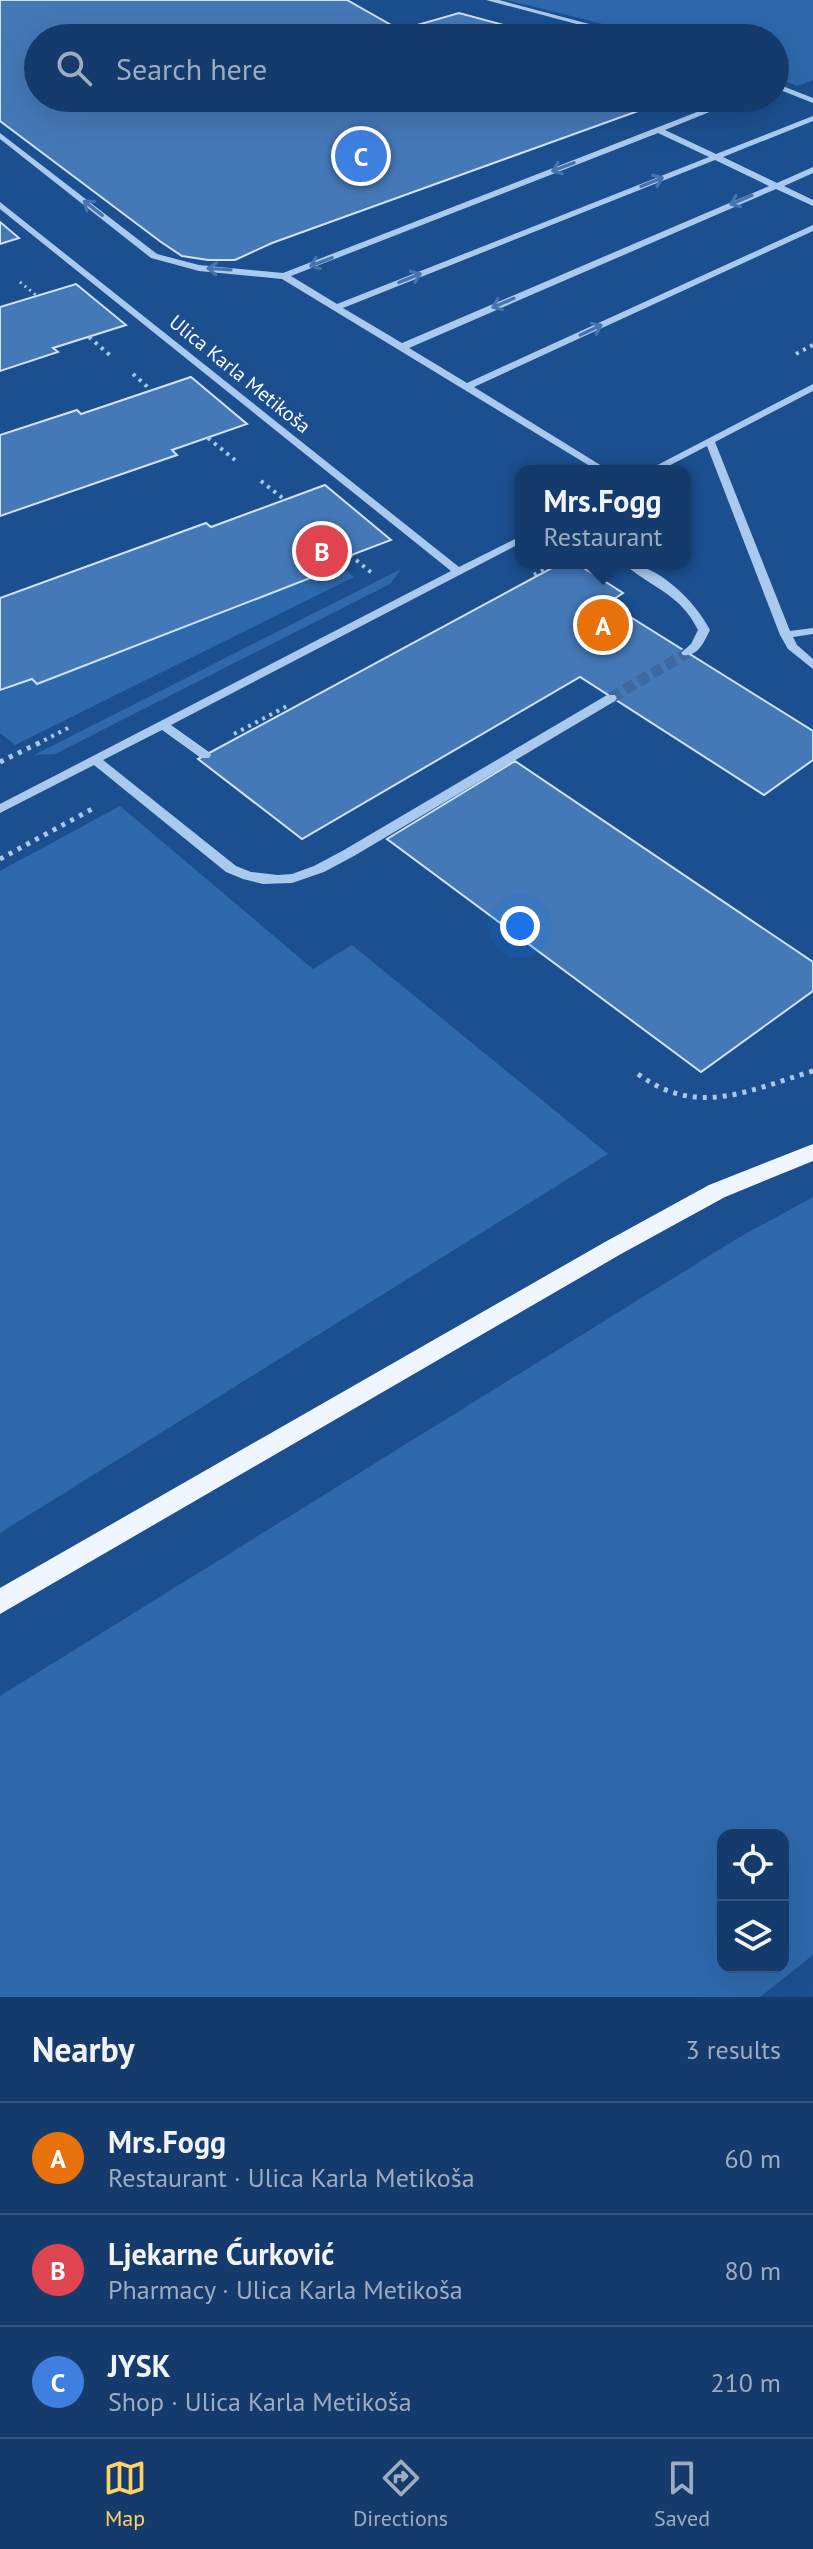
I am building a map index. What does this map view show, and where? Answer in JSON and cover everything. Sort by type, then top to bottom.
[{"type":"main road","points":[[0,1602],[626,1241],[717,1191],[813,1152]]},
{"type":"street","points":[[490,0],[583,24]]},
{"type":"street","points":[[789,91],[813,101]]},
{"type":"street","points":[[284,276],[705,112]]},
{"type":"street","points":[[338,307],[813,118]]},
{"type":"street","points":[[659,130],[813,203]]},
{"type":"street","points":[[0,135],[154,256],[199,268],[284,276],[404,346],[595,465]]},
{"type":"street","points":[[404,346],[813,170]]},
{"type":"street","name":"Ulica Karla Metikoša","points":[[0,205],[458,571]]},
{"type":"street","points":[[469,386],[813,228]]},
{"type":"street","points":[[663,465],[813,387]]},
{"type":"street","points":[[710,441],[786,635],[792,647],[813,665]]},
{"type":"street","points":[[0,809],[515,542]]},
{"type":"street","points":[[638,569],[687,601],[697,615],[704,630],[696,646],[687,653]]},
{"type":"street","points":[[786,635],[813,631]]},
{"type":"street","points":[[95,760],[231,869],[253,880],[306,877],[611,698]]},
{"type":"street","points":[[163,725],[203,753]]},
{"type":"path","points":[[20,282],[37,296]]},
{"type":"path","points":[[89,337],[111,356]]},
{"type":"path","points":[[133,374],[151,390]]},
{"type":"path","points":[[208,438],[235,460]]},
{"type":"path","points":[[261,481],[285,500]]},
{"type":"path","points":[[350,555],[373,574]]},
{"type":"path","points":[[529,578],[545,569]]},
{"type":"path","points":[[203,753],[296,701]]},
{"type":"path","points":[[0,762],[20,752]]},
{"type":"path","points":[[0,859],[131,788]]},
{"type":"path","points":[[638,1074],[659,1089],[685,1098],[712,1098],[813,1071]]},
{"type":"shaded area","points":[[507,0],[813,0],[813,80],[797,86],[789,83],[789,24],[602,24]]},
{"type":"shaded area","points":[[336,561],[354,577],[15,745],[0,733],[0,690],[32,679],[37,684],[317,575],[312,570]]},
{"type":"shaded area","points":[[401,569],[390,584],[55,754],[34,755]]},
{"type":"shaded area","points":[[120,806],[313,969],[352,945],[608,1154],[0,1533],[0,871]]},
{"type":"shaded area","points":[[813,1197],[813,1955],[760,1997],[0,1997],[0,1696],[738,1238]]},
{"type":"building","points":[[0,0],[347,0],[389,24],[24,24],[24,112],[635,112],[272,243],[235,260],[182,256],[0,121]]},
{"type":"building","points":[[459,13],[500,24],[421,24]]},
{"type":"building","points":[[0,222],[19,238],[0,244]]},
{"type":"building","points":[[76,284],[126,325],[53,348],[58,352],[0,371],[0,307]]},
{"type":"building","points":[[191,377],[247,424],[172,450],[177,455],[0,516],[0,435],[77,410],[81,414]]},
{"type":"building","points":[[325,485],[391,540],[312,570],[318,575],[37,684],[32,679],[0,690],[0,598],[206,523],[211,527]]},
{"type":"building","points":[[550,569],[585,569],[623,593],[608,603],[813,731],[813,760],[764,795],[580,677],[302,839],[198,759]]},
{"type":"building","points":[[515,761],[813,962],[813,991],[701,1072],[387,839]]},
{"type":"tunnel","points":[[611,698],[687,653]]},
{"type":"place","name":"JYSK","points":[[361,156]]},
{"type":"place","name":"Ljekarne Ćurković","points":[[322,551]]},
{"type":"place","name":"Mrs.Fogg","points":[[603,625]]}]
